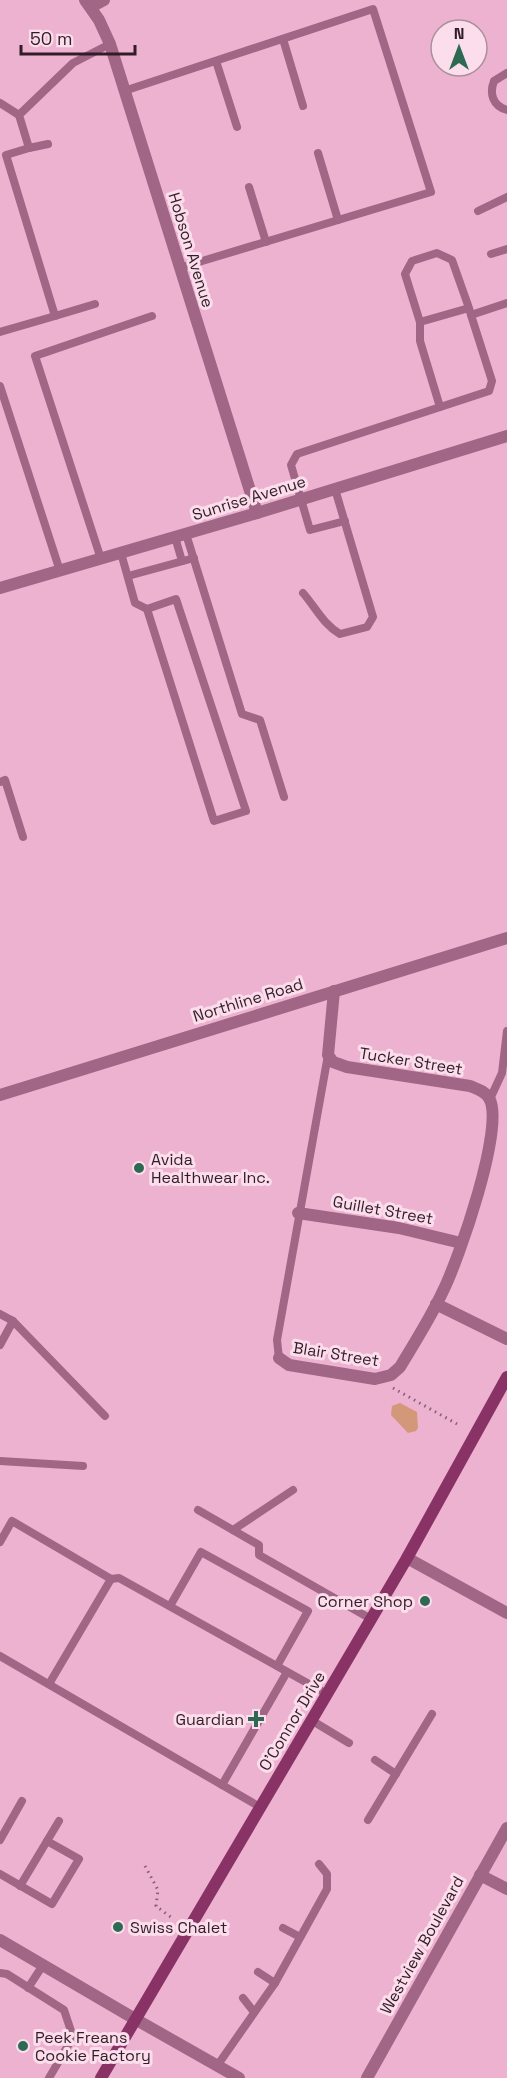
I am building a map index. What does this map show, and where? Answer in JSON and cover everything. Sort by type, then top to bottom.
[{"type":"main road","name":"O'Connor Drive","points":[[101,2078],[407,1558],[507,1377]]},
{"type":"street","points":[[88,3],[104,0]]},
{"type":"street","name":"Hobson Avenue","points":[[88,3],[110,44],[257,513]]},
{"type":"street","name":"Sunrise Avenue","points":[[0,588],[257,513],[507,436]]},
{"type":"street","name":"Northline Road","points":[[0,1095],[507,938]]},
{"type":"street","name":"Blair Street","points":[[328,1055],[334,991]]},
{"type":"street","name":"Tucker Street","points":[[328,1055],[333,1062],[347,1068],[470,1086],[485,1093],[490,1099]]},
{"type":"street","name":"Blair Street","points":[[279,1359],[289,1365],[384,1378],[400,1367],[436,1304],[477,1202],[494,1117],[490,1099]]},
{"type":"street","name":"Guillet Street","points":[[298,1213],[410,1230],[460,1243]]},
{"type":"street","points":[[436,1304],[507,1339]]},
{"type":"street","points":[[407,1558],[507,1613]]},
{"type":"street","name":"Westview Boulevard","points":[[367,2078],[507,1828]]},
{"type":"street","points":[[480,1875],[507,1889]]},
{"type":"street","points":[[0,1940],[223,2072],[239,2078]]},
{"type":"lane","points":[[124,91],[373,9],[431,192],[179,268]]},
{"type":"lane","points":[[283,39],[303,106]]},
{"type":"lane","points":[[19,115],[73,63],[110,44]]},
{"type":"lane","points":[[216,61],[237,127]]},
{"type":"lane","points":[[507,73],[494,81],[492,94],[497,106],[507,110]]},
{"type":"lane","points":[[0,103],[19,115],[29,148]]},
{"type":"lane","points":[[48,144],[6,155],[56,316]]},
{"type":"lane","points":[[318,153],[338,220]]},
{"type":"lane","points":[[249,187],[266,242]]},
{"type":"lane","points":[[478,211],[507,197]]},
{"type":"lane","points":[[491,254],[507,249]]},
{"type":"lane","points":[[345,521],[310,530],[291,465],[297,454],[489,391],[492,381],[452,260],[437,254],[412,261],[405,274],[420,322],[420,341],[440,407]]},
{"type":"lane","points":[[420,322],[507,303]]},
{"type":"lane","points":[[0,332],[95,304]]},
{"type":"lane","points":[[101,559],[35,356],[152,316]]},
{"type":"lane","points":[[0,386],[60,571]]},
{"type":"lane","points":[[303,593],[319,611],[324,625],[340,634],[367,627],[373,617],[335,489]]},
{"type":"lane","points":[[180,536],[194,558],[242,714],[260,720],[284,797]]},
{"type":"lane","points":[[180,536],[182,561]]},
{"type":"lane","points":[[121,553],[135,603],[147,609],[176,599],[246,811],[214,821],[147,609]]},
{"type":"lane","points":[[128,576],[194,558]]},
{"type":"lane","points":[[0,782],[5,780],[23,837]]},
{"type":"lane","name":"Blair Street","points":[[490,1099],[502,1072],[507,1031]]},
{"type":"lane","name":"Blair Street","points":[[279,1359],[277,1340],[328,1055]]},
{"type":"lane","points":[[0,1314],[13,1321],[105,1416]]},
{"type":"lane","points":[[0,1345],[13,1321]]},
{"type":"lane","points":[[0,1461],[83,1466]]},
{"type":"lane","points":[[233,1530],[294,1490]]},
{"type":"lane","points":[[198,1510],[259,1545],[259,1555],[371,1619]]},
{"type":"lane","points":[[0,1542],[12,1521],[111,1579],[119,1578],[327,1694]]},
{"type":"lane","points":[[170,1606],[201,1552],[308,1611],[277,1666]]},
{"type":"lane","points":[[49,1684],[111,1579]]},
{"type":"lane","points":[[0,1656],[260,1807]]},
{"type":"lane","points":[[222,1785],[286,1671]]},
{"type":"lane","points":[[368,1820],[432,1713]]},
{"type":"lane","points":[[312,1720],[349,1743]]},
{"type":"lane","points":[[375,1760],[396,1774]]},
{"type":"lane","points":[[0,1840],[22,1801]]},
{"type":"lane","points":[[20,1886],[59,1821]]},
{"type":"lane","points":[[0,1874],[52,1904],[79,1859],[47,1840]]},
{"type":"lane","points":[[223,2072],[254,2012],[275,1983],[327,1889],[327,1874],[319,1864]]},
{"type":"lane","points":[[283,1928],[300,1937]]},
{"type":"lane","points":[[28,1988],[43,1965]]},
{"type":"lane","points":[[258,1972],[275,1983]]},
{"type":"lane","points":[[0,1973],[7,1974],[64,2010],[73,2037],[49,2078]]},
{"type":"lane","points":[[243,1998],[254,2012]]},
{"type":"path","points":[[393,1388],[457,1424]]},
{"type":"path","points":[[145,1866],[158,1890],[156,1906],[172,1918]]},
{"type":"shaded area","points":[[400,1403],[417,1412],[418,1428],[416,1431],[408,1433],[391,1415],[392,1406]]},
{"type":"place","name":"Avida Healthwear Inc.","points":[[139,1168]]},
{"type":"place","name":"Corner Shop","points":[[425,1601]]},
{"type":"place","name":"Guardian","points":[[256,1719]]},
{"type":"place","name":"Swiss Chalet","points":[[118,1927]]},
{"type":"place","name":"Peek Freans Cookie Factory","points":[[23,2046]]}]
